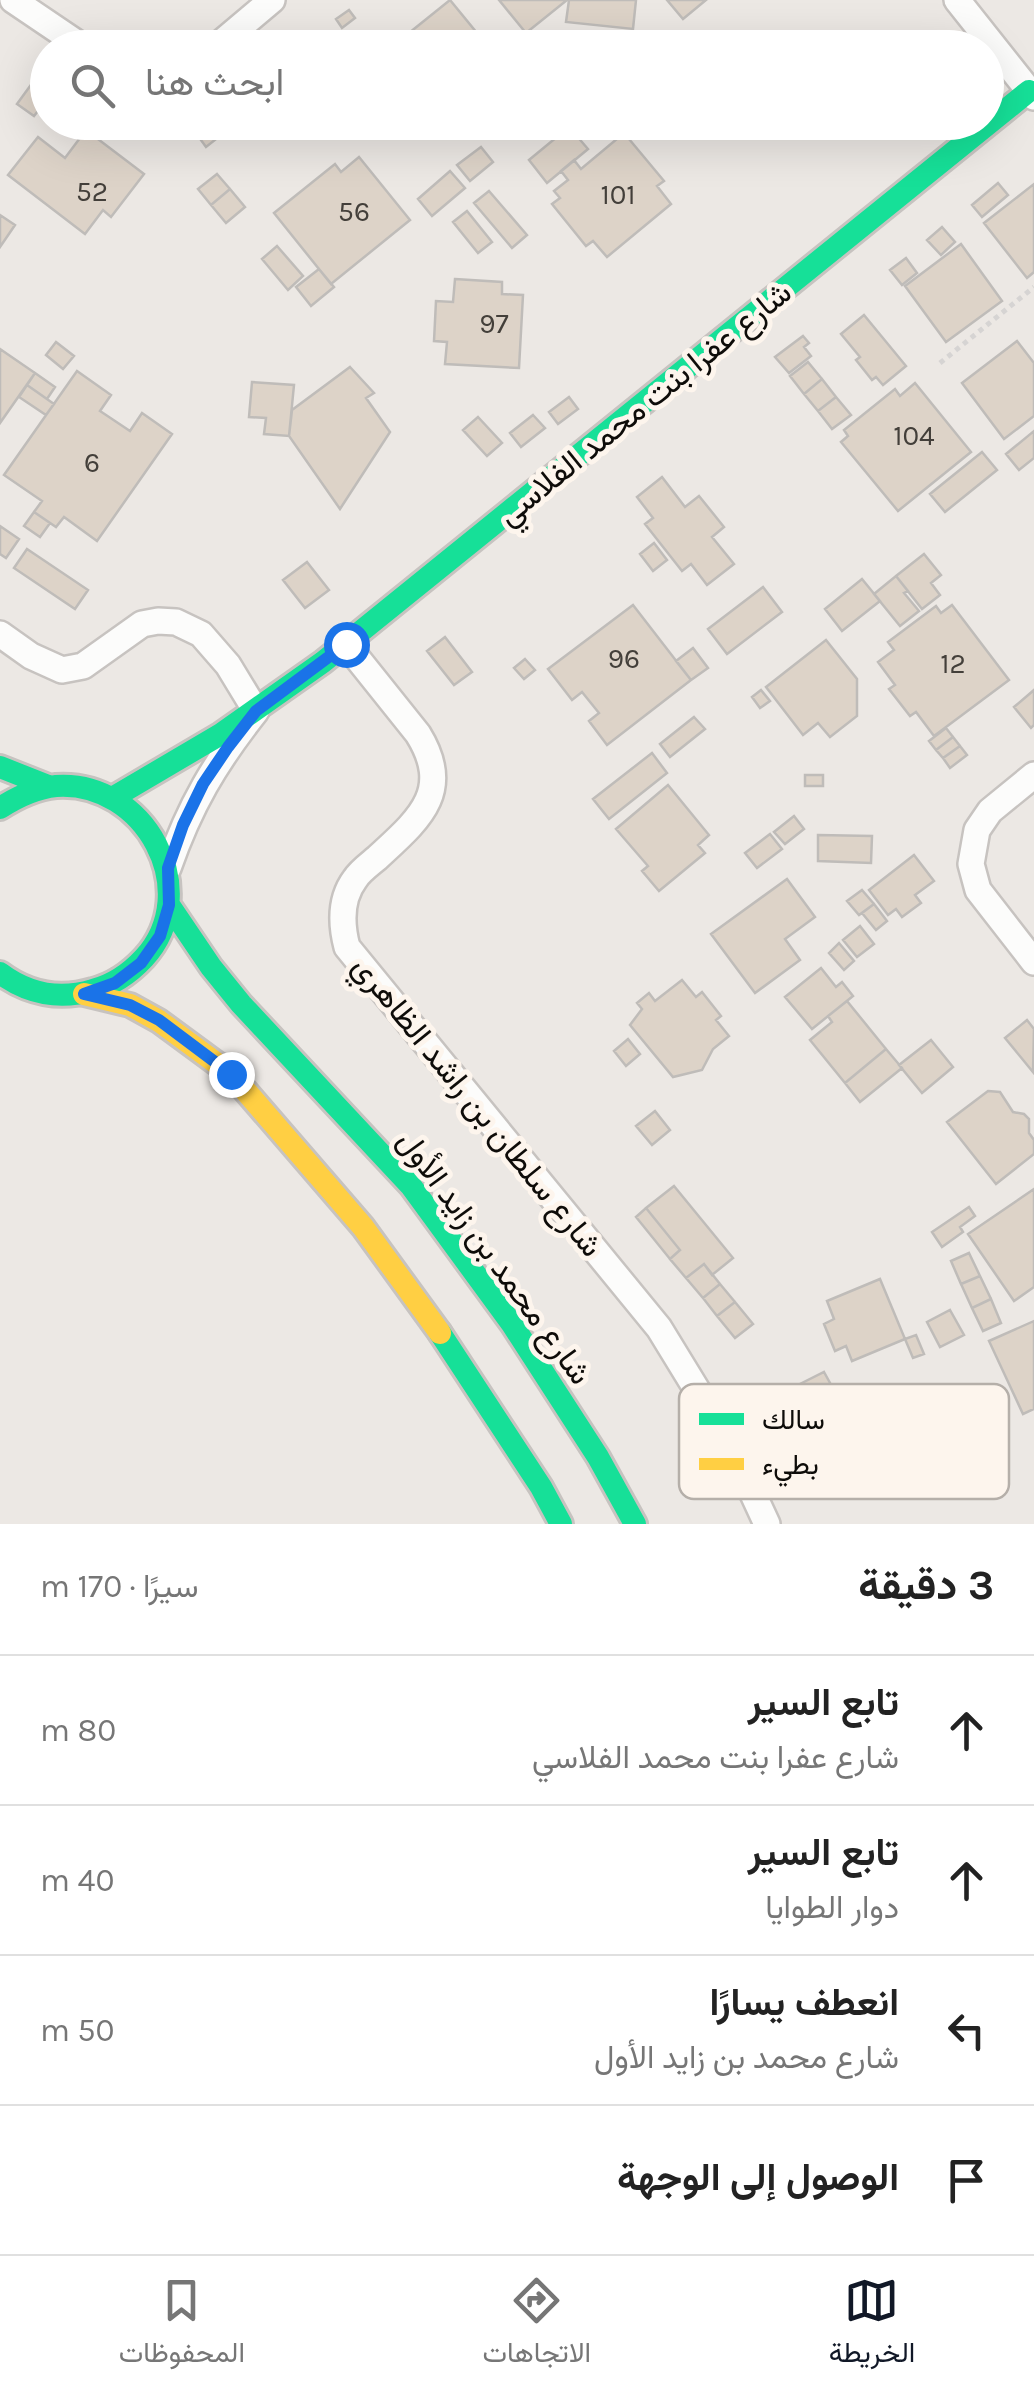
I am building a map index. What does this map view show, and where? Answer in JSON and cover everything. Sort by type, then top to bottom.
[{"type":"main road","name":"شارع عفرا بنت محمد الفلاسي","points":[[1004,116],[1031,94]]},
{"type":"main road","name":"شارع عفرا بنت محمد الفلاسي","points":[[114,797],[187,758],[346,644],[974,140]]},
{"type":"main road","points":[[0,767],[48,786]]},
{"type":"main road","points":[[0,808],[17,796],[48,786],[82,787],[114,797],[138,815],[157,839],[168,868],[169,905],[160,936],[141,963],[115,983],[84,994],[54,996],[25,989],[0,989]]},
{"type":"main road","name":"شارع محمد بن زايد الأول","points":[[169,905],[242,1004],[411,1186],[512,1324],[598,1457],[635,1524]]},
{"type":"main road","points":[[0,974],[25,989]]},
{"type":"main road","points":[[84,994],[130,1005],[159,1020],[231,1074],[363,1227],[460,1360],[561,1524]]},
{"type":"street","points":[[13,0],[57,30]]},
{"type":"street","points":[[236,30],[272,0]]},
{"type":"street","points":[[957,0],[981,30]]},
{"type":"street","points":[[1004,60],[1031,94]]},
{"type":"street","points":[[0,634],[31,656],[62,670],[83,666],[142,624],[176,622],[201,634],[228,665],[256,711]]},
{"type":"street","name":"شارع سلطان بن راشد الظاهري","points":[[346,644],[418,734],[428,750],[433,779],[422,814],[355,879],[347,894],[342,930],[347,947],[659,1328],[693,1384]]},
{"type":"street","name":"شارع عفرا بنت محمد الفلاسي","points":[[168,868],[203,784],[256,711]]},
{"type":"street","points":[[1034,775],[990,811],[976,830],[971,864],[978,890],[1034,962]]},
{"type":"street","name":"شارع سلطان بن راشد الظاهري","points":[[755,1499],[767,1524]]},
{"type":"path","points":[[940,362],[1034,287]]},
{"type":"building","points":[[450,0],[475,30],[413,30]]},
{"type":"building","points":[[499,0],[567,0],[530,30],[524,30]]},
{"type":"building","points":[[569,0],[636,0],[633,29],[566,22]]},
{"type":"building","points":[[667,0],[706,0],[683,19]]},
{"type":"building","points":[[349,10],[355,18],[342,28],[336,19]]},
{"type":"building","points":[[30,86],[30,113],[17,104]]},
{"type":"building","points":[[36,140],[42,140],[65,158],[78,140],[99,140],[144,174],[111,217],[103,210],[85,234],[8,175]]},
{"type":"building","points":[[553,140],[580,140],[588,149],[547,183],[529,160]]},
{"type":"building","points":[[616,140],[630,140],[664,181],[657,186],[671,204],[607,257],[593,241],[586,246],[552,204],[560,198],[554,191],[568,180],[561,171],[574,160],[581,169]]},
{"type":"building","points":[[481,147],[493,162],[470,181],[457,165]]},
{"type":"building","points":[[359,157],[410,220],[331,284],[274,213],[335,164],[341,172]]},
{"type":"building","points":[[450,171],[465,188],[432,216],[418,199]]},
{"type":"building","points":[[217,174],[230,189],[211,205],[198,189]]},
{"type":"building","points":[[998,183],[1008,195],[982,217],[972,205]]},
{"type":"building","points":[[1034,184],[1034,272],[1027,278],[984,223]]},
{"type":"building","points":[[230,189],[245,207],[226,223],[211,205]]},
{"type":"building","points":[[489,191],[527,235],[512,248],[474,203]]},
{"type":"building","points":[[467,211],[492,242],[478,253],[453,222]]},
{"type":"building","points":[[0,215],[15,225],[0,247]]},
{"type":"building","points":[[942,227],[955,242],[941,255],[927,240]]},
{"type":"building","points":[[961,244],[1002,301],[946,342],[905,286]]},
{"type":"building","points":[[277,246],[303,276],[288,290],[262,259]]},
{"type":"building","points":[[906,258],[917,273],[902,285],[890,270]]},
{"type":"building","points":[[319,269],[334,287],[311,306],[296,287]]},
{"type":"building","points":[[455,279],[502,282],[502,294],[523,295],[519,368],[445,364],[447,342],[434,341],[436,301],[453,302]]},
{"type":"building","points":[[864,315],[906,366],[883,385],[876,377],[872,380],[841,334]]},
{"type":"building","points":[[803,336],[809,343],[804,347],[811,356],[789,373],[775,357]]},
{"type":"building","points":[[1017,341],[1034,363],[1034,416],[1004,439],[962,383]]},
{"type":"building","points":[[56,342],[74,356],[63,369],[46,355]]},
{"type":"building","points":[[0,349],[35,373],[0,423]]},
{"type":"building","points":[[808,362],[822,379],[804,394],[790,376]]},
{"type":"building","points":[[350,367],[374,393],[366,398],[390,432],[340,509],[289,436],[292,410]]},
{"type":"building","points":[[77,371],[111,395],[100,411],[130,431],[142,413],[172,434],[97,541],[64,517],[56,527],[34,512],[42,501],[4,475]]},
{"type":"building","points":[[35,373],[55,387],[47,399],[27,385]]},
{"type":"building","points":[[822,379],[836,397],[818,411],[804,394]]},
{"type":"building","points":[[252,382],[294,385],[289,436],[264,434],[266,418],[249,417]]},
{"type":"building","points":[[915,383],[971,452],[898,511],[841,442],[848,436],[844,430],[895,389],[900,396]]},
{"type":"building","points":[[27,385],[54,404],[46,415],[19,397]]},
{"type":"building","points":[[569,397],[578,409],[558,424],[549,412]]},
{"type":"building","points":[[836,397],[851,415],[832,429],[818,411]]},
{"type":"building","points":[[533,415],[545,428],[521,447],[510,433]]},
{"type":"building","points":[[478,417],[502,443],[487,456],[463,430]]},
{"type":"building","points":[[1034,431],[1034,458],[1019,470],[1006,454]]},
{"type":"building","points":[[982,452],[997,470],[945,512],[930,494]]},
{"type":"building","points":[[662,477],[685,507],[699,496],[724,527],[712,537],[734,564],[707,585],[691,564],[682,571],[645,524],[653,518],[637,497]]},
{"type":"building","points":[[34,512],[50,523],[40,537],[24,526]]},
{"type":"building","points":[[0,526],[19,539],[6,558],[0,554]]},
{"type":"building","points":[[654,543],[667,560],[653,571],[640,554]]},
{"type":"building","points":[[27,549],[88,590],[75,609],[14,568]]},
{"type":"building","points":[[924,554],[941,575],[931,583],[940,595],[922,609],[896,576]]},
{"type":"building","points":[[307,562],[329,590],[305,608],[283,580]]},
{"type":"building","points":[[896,576],[919,611],[900,626],[874,594]]},
{"type":"building","points":[[862,579],[880,601],[842,631],[825,609]]},
{"type":"building","points":[[763,587],[782,612],[727,654],[708,629]]},
{"type":"building","points":[[633,605],[691,680],[607,745],[589,721],[599,713],[582,692],[572,700],[548,669]]},
{"type":"building","points":[[952,605],[1009,680],[934,736],[916,712],[910,716],[889,689],[895,685],[878,662],[894,650],[888,642],[936,606],[941,613]]},
{"type":"building","points":[[445,637],[472,672],[454,685],[427,651]]},
{"type":"building","points":[[826,640],[857,679],[857,716],[830,737],[818,723],[803,735],[766,687]]},
{"type":"building","points":[[693,648],[708,668],[691,680],[676,661]]},
{"type":"building","points":[[525,659],[535,670],[524,679],[514,668]]},
{"type":"building","points":[[761,690],[770,701],[760,708],[752,697]]},
{"type":"building","points":[[1034,690],[1034,725],[1031,728],[1014,707]]},
{"type":"building","points":[[694,717],[705,729],[670,757],[660,744]]},
{"type":"building","points":[[946,728],[953,737],[936,750],[929,741]]},
{"type":"building","points":[[953,737],[960,746],[943,758],[936,750]]},
{"type":"building","points":[[960,746],[967,755],[950,768],[943,758]]},
{"type":"building","points":[[652,753],[667,773],[609,819],[593,799]]},
{"type":"building","points":[[805,775],[823,775],[823,786],[805,786]]},
{"type":"building","points":[[668,785],[709,835],[698,845],[705,853],[659,891],[642,871],[648,866],[616,829]]},
{"type":"building","points":[[794,816],[804,829],[785,844],[774,832]]},
{"type":"building","points":[[770,834],[782,849],[757,868],[745,853]]},
{"type":"building","points":[[818,835],[872,836],[871,863],[818,861]]},
{"type":"building","points":[[914,855],[934,881],[915,895],[921,903],[902,917],[896,909],[888,915],[869,890]]},
{"type":"building","points":[[787,879],[815,917],[785,939],[800,960],[755,993],[711,934]]},
{"type":"building","points":[[862,890],[874,904],[859,915],[847,901]]},
{"type":"building","points":[[874,904],[887,921],[876,930],[862,913]]},
{"type":"building","points":[[860,926],[874,944],[857,957],[843,940]]},
{"type":"building","points":[[839,943],[854,961],[844,970],[829,953]]},
{"type":"building","points":[[821,968],[836,987],[842,982],[853,996],[812,1029],[785,997]]},
{"type":"building","points":[[682,980],[696,997],[702,992],[721,1016],[716,1020],[729,1036],[713,1049],[702,1070],[673,1077],[630,1025],[642,1009],[637,1003],[649,993],[655,1001]]},
{"type":"building","points":[[847,1001],[886,1049],[845,1083],[810,1040],[832,1022],[828,1016]]},
{"type":"building","points":[[1027,1020],[1034,1029],[1033,1072],[1005,1038]]},
{"type":"building","points":[[628,1039],[640,1054],[626,1066],[614,1051]]},
{"type":"building","points":[[931,1040],[953,1067],[922,1093],[899,1065]]},
{"type":"building","points":[[886,1049],[902,1068],[860,1102],[845,1083]]},
{"type":"building","points":[[988,1091],[1000,1092],[1013,1112],[1029,1119],[1029,1133],[1034,1140],[1034,1154],[996,1184],[947,1122]]},
{"type":"building","points":[[655,1111],[670,1130],[652,1145],[636,1126]]},
{"type":"building","points":[[674,1186],[733,1258],[712,1275],[704,1264],[686,1278],[670,1259],[680,1250],[646,1208]]},
{"type":"building","points":[[1034,1189],[1034,1287],[1014,1301],[968,1234]]},
{"type":"building","points":[[969,1207],[975,1216],[960,1227],[963,1232],[942,1247],[932,1232]]},
{"type":"building","points":[[646,1208],[680,1250],[670,1259],[636,1217]]},
{"type":"building","points":[[969,1253],[980,1276],[961,1284],[951,1261]]},
{"type":"building","points":[[704,1264],[720,1284],[703,1298],[686,1278]]},
{"type":"building","points":[[980,1276],[991,1299],[972,1308],[961,1284]]},
{"type":"building","points":[[880,1279],[905,1339],[852,1361],[846,1346],[835,1351],[824,1324],[834,1319],[827,1301]]},
{"type":"building","points":[[720,1284],[735,1302],[717,1316],[703,1298]]},
{"type":"building","points":[[991,1299],[1001,1323],[983,1331],[972,1308]]},
{"type":"building","points":[[735,1302],[753,1324],[735,1338],[717,1316]]},
{"type":"building","points":[[950,1310],[964,1335],[940,1347],[927,1322]]},
{"type":"building","points":[[1034,1321],[1034,1409],[1023,1414],[989,1341]]},
{"type":"building","points":[[916,1335],[924,1354],[913,1358],[905,1339]]},
{"type":"building","points":[[824,1372],[831,1384],[800,1384]]},
{"type":"traffic: fast","points":[[1004,111],[1029,91]]},
{"type":"traffic: fast","points":[[114,797],[221,734],[323,662],[968,140]]},
{"type":"traffic: fast","points":[[0,767],[48,786]]},
{"type":"traffic: fast","points":[[0,808],[27,794],[56,786],[88,789],[116,801],[139,820],[156,845],[166,873],[168,902],[161,931],[144,958],[108,985],[56,995],[22,986],[0,973]]},
{"type":"traffic: fast","points":[[169,905],[241,1004],[411,1186],[512,1324],[598,1457],[635,1524]]},
{"type":"traffic: fast","points":[[440,1333],[561,1524]]},
{"type":"traffic: slow","points":[[84,994],[130,1005],[159,1021],[231,1074],[363,1227],[440,1333]]},
{"type":"route","points":[[231,1074],[159,1020],[130,1005],[84,994],[115,983],[141,963],[160,936],[169,905],[168,868],[183,825],[203,784],[228,747],[256,711],[346,644]]}]
